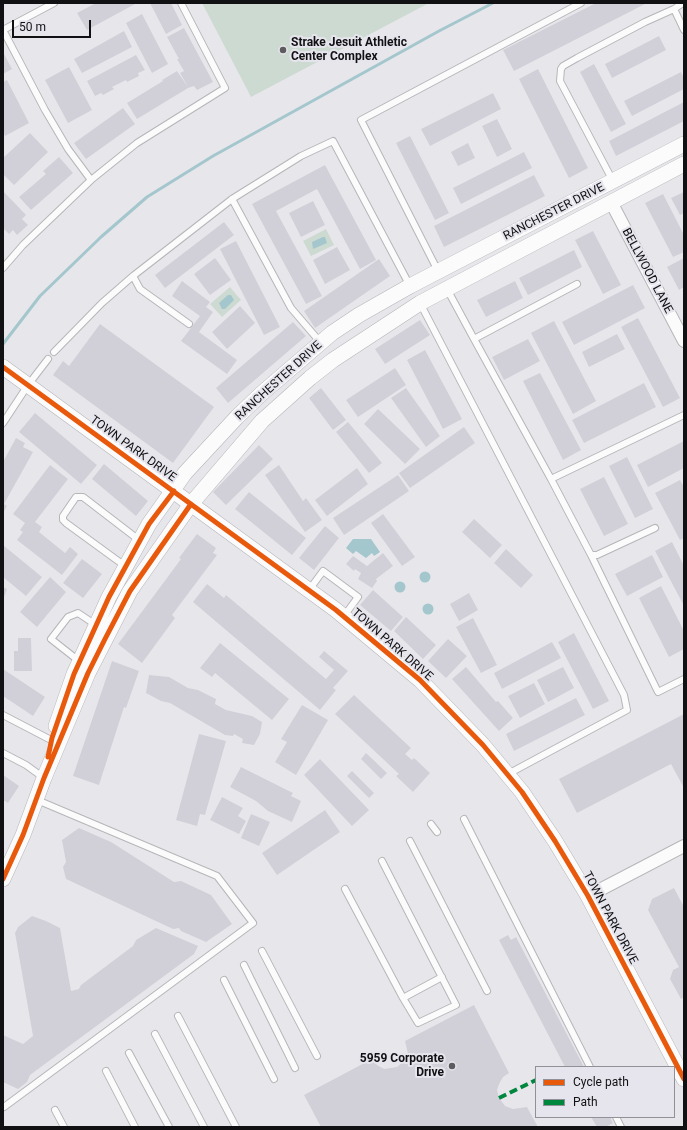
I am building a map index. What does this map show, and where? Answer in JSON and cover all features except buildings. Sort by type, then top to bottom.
[{"type":"street","name":"RANCHESTER DRIVE","points":[[3,878],[37,800],[44,778],[88,673],[109,597],[149,524],[174,491],[185,473],[237,417],[321,343],[359,315],[410,286],[684,144]]},
{"type":"street","name":"RANCHESTER DRIVE","points":[[44,778],[52,740],[80,662],[98,633],[130,591],[191,504],[262,421],[310,378],[365,338],[420,303],[573,221],[684,164]]},
{"type":"street","name":"BELLWOOD LANE","points":[[611,202],[684,341]]},
{"type":"street","points":[[565,206],[573,221]]},
{"type":"street","points":[[438,272],[448,289]]},
{"type":"street","points":[[297,364],[310,378]]},
{"type":"street","name":"TOWN PARK DRIVE","points":[[3,367],[344,616],[420,680],[483,745],[522,792],[555,841],[588,896],[684,1079]]},
{"type":"street","points":[[588,896],[684,846]]},
{"type":"lane","points":[[54,3],[3,30],[45,110],[68,149],[91,180]]},
{"type":"lane","points":[[3,268],[23,245],[91,180],[137,143],[225,88],[181,3]]},
{"type":"lane","points":[[438,272],[361,120],[581,3]]},
{"type":"lane","points":[[613,181],[560,81],[561,70],[563,66],[577,58],[683,3]]},
{"type":"lane","points":[[674,9],[684,30]]},
{"type":"lane","points":[[54,352],[102,303],[133,276],[232,199],[301,156],[334,141],[410,286]]},
{"type":"lane","points":[[232,199],[291,308],[321,343]]},
{"type":"lane","points":[[133,276],[140,289],[189,324]]},
{"type":"lane","points":[[474,339],[577,284]]},
{"type":"lane","points":[[448,289],[591,555],[658,692],[684,679]]},
{"type":"lane","points":[[420,303],[624,695],[627,710],[507,775]]},
{"type":"lane","points":[[3,423],[28,385],[48,359]]},
{"type":"lane","points":[[551,479],[684,415]]},
{"type":"lane","points":[[126,567],[66,523],[63,520],[63,516],[76,497],[83,497],[141,541]]},
{"type":"lane","points":[[591,555],[597,555],[654,528]]},
{"type":"lane","points":[[309,590],[323,571],[358,597],[344,616]]},
{"type":"lane","points":[[80,662],[51,639],[68,617],[78,612],[98,633]]},
{"type":"lane","points":[[3,715],[52,740]]},
{"type":"lane","points":[[3,753],[26,765],[44,778]]},
{"type":"lane","points":[[3,1106],[4,1107],[253,922],[217,876],[37,800]]},
{"type":"lane","points":[[464,819],[589,1066]]},
{"type":"lane","points":[[431,824],[437,832]]},
{"type":"lane","points":[[410,841],[487,991]]},
{"type":"lane","points":[[345,889],[403,998],[418,1023],[456,1004],[382,861]]},
{"type":"lane","points":[[262,952],[317,1056]]},
{"type":"lane","points":[[244,965],[295,1068]]},
{"type":"lane","points":[[403,998],[442,976]]},
{"type":"lane","points":[[224,980],[274,1079]]},
{"type":"lane","points":[[178,1016],[236,1127]]},
{"type":"lane","points":[[155,1034],[204,1127]]},
{"type":"lane","points":[[130,1053],[169,1127]]},
{"type":"lane","points":[[106,1071],[135,1127]]},
{"type":"lane","points":[[55,1110],[64,1127]]},
{"type":"lane","points":[[616,1118],[621,1127]]},
{"type":"shaded area","name":"Strake Jesuit Athletic Center Complex","points":[[202,3],[429,3],[251,97]]},
{"type":"shaded area","points":[[326,229],[334,245],[311,256],[303,241]]},
{"type":"shaded area","points":[[230,287],[241,300],[222,317],[210,304]]},
{"type":"water","points":[[325,237],[327,243],[313,249],[312,242]]},
{"type":"water","points":[[228,295],[231,295],[234,300],[225,309],[222,309],[219,303]]},
{"type":"water","points":[[353,539],[371,539],[380,552],[374,556],[372,553],[366,558],[356,551],[353,554],[346,548]]},
{"type":"water","points":[[425,571],[429,573],[431,577],[429,581],[425,583],[421,581],[419,577],[421,573]]},
{"type":"water","points":[[400,581],[404,583],[406,587],[404,591],[400,593],[396,591],[394,587],[396,583]]},
{"type":"water","points":[[428,603],[432,605],[434,609],[432,613],[428,615],[424,613],[422,609],[424,605]]},
{"type":"waterway","points":[[3,344],[40,296],[101,237],[147,197],[213,156],[439,31],[493,3]]},
{"type":"marked path","points":[[499,1098],[535,1080]]},
{"type":"cycle path","points":[[3,367],[336,610],[420,680],[483,745],[522,792],[555,841],[588,896],[684,1079]]},
{"type":"cycle path","points":[[48,757],[52,738],[74,674],[109,597],[149,524],[174,491]]},
{"type":"cycle path","points":[[3,879],[23,835],[44,778],[88,673],[105,639],[130,591],[191,504]]},
{"type":"place","name":"Strake Jesuit Athletic Center Complex","points":[[283,50]]},
{"type":"place","name":"5959 Corporate Drive","points":[[452,1066]]}]
